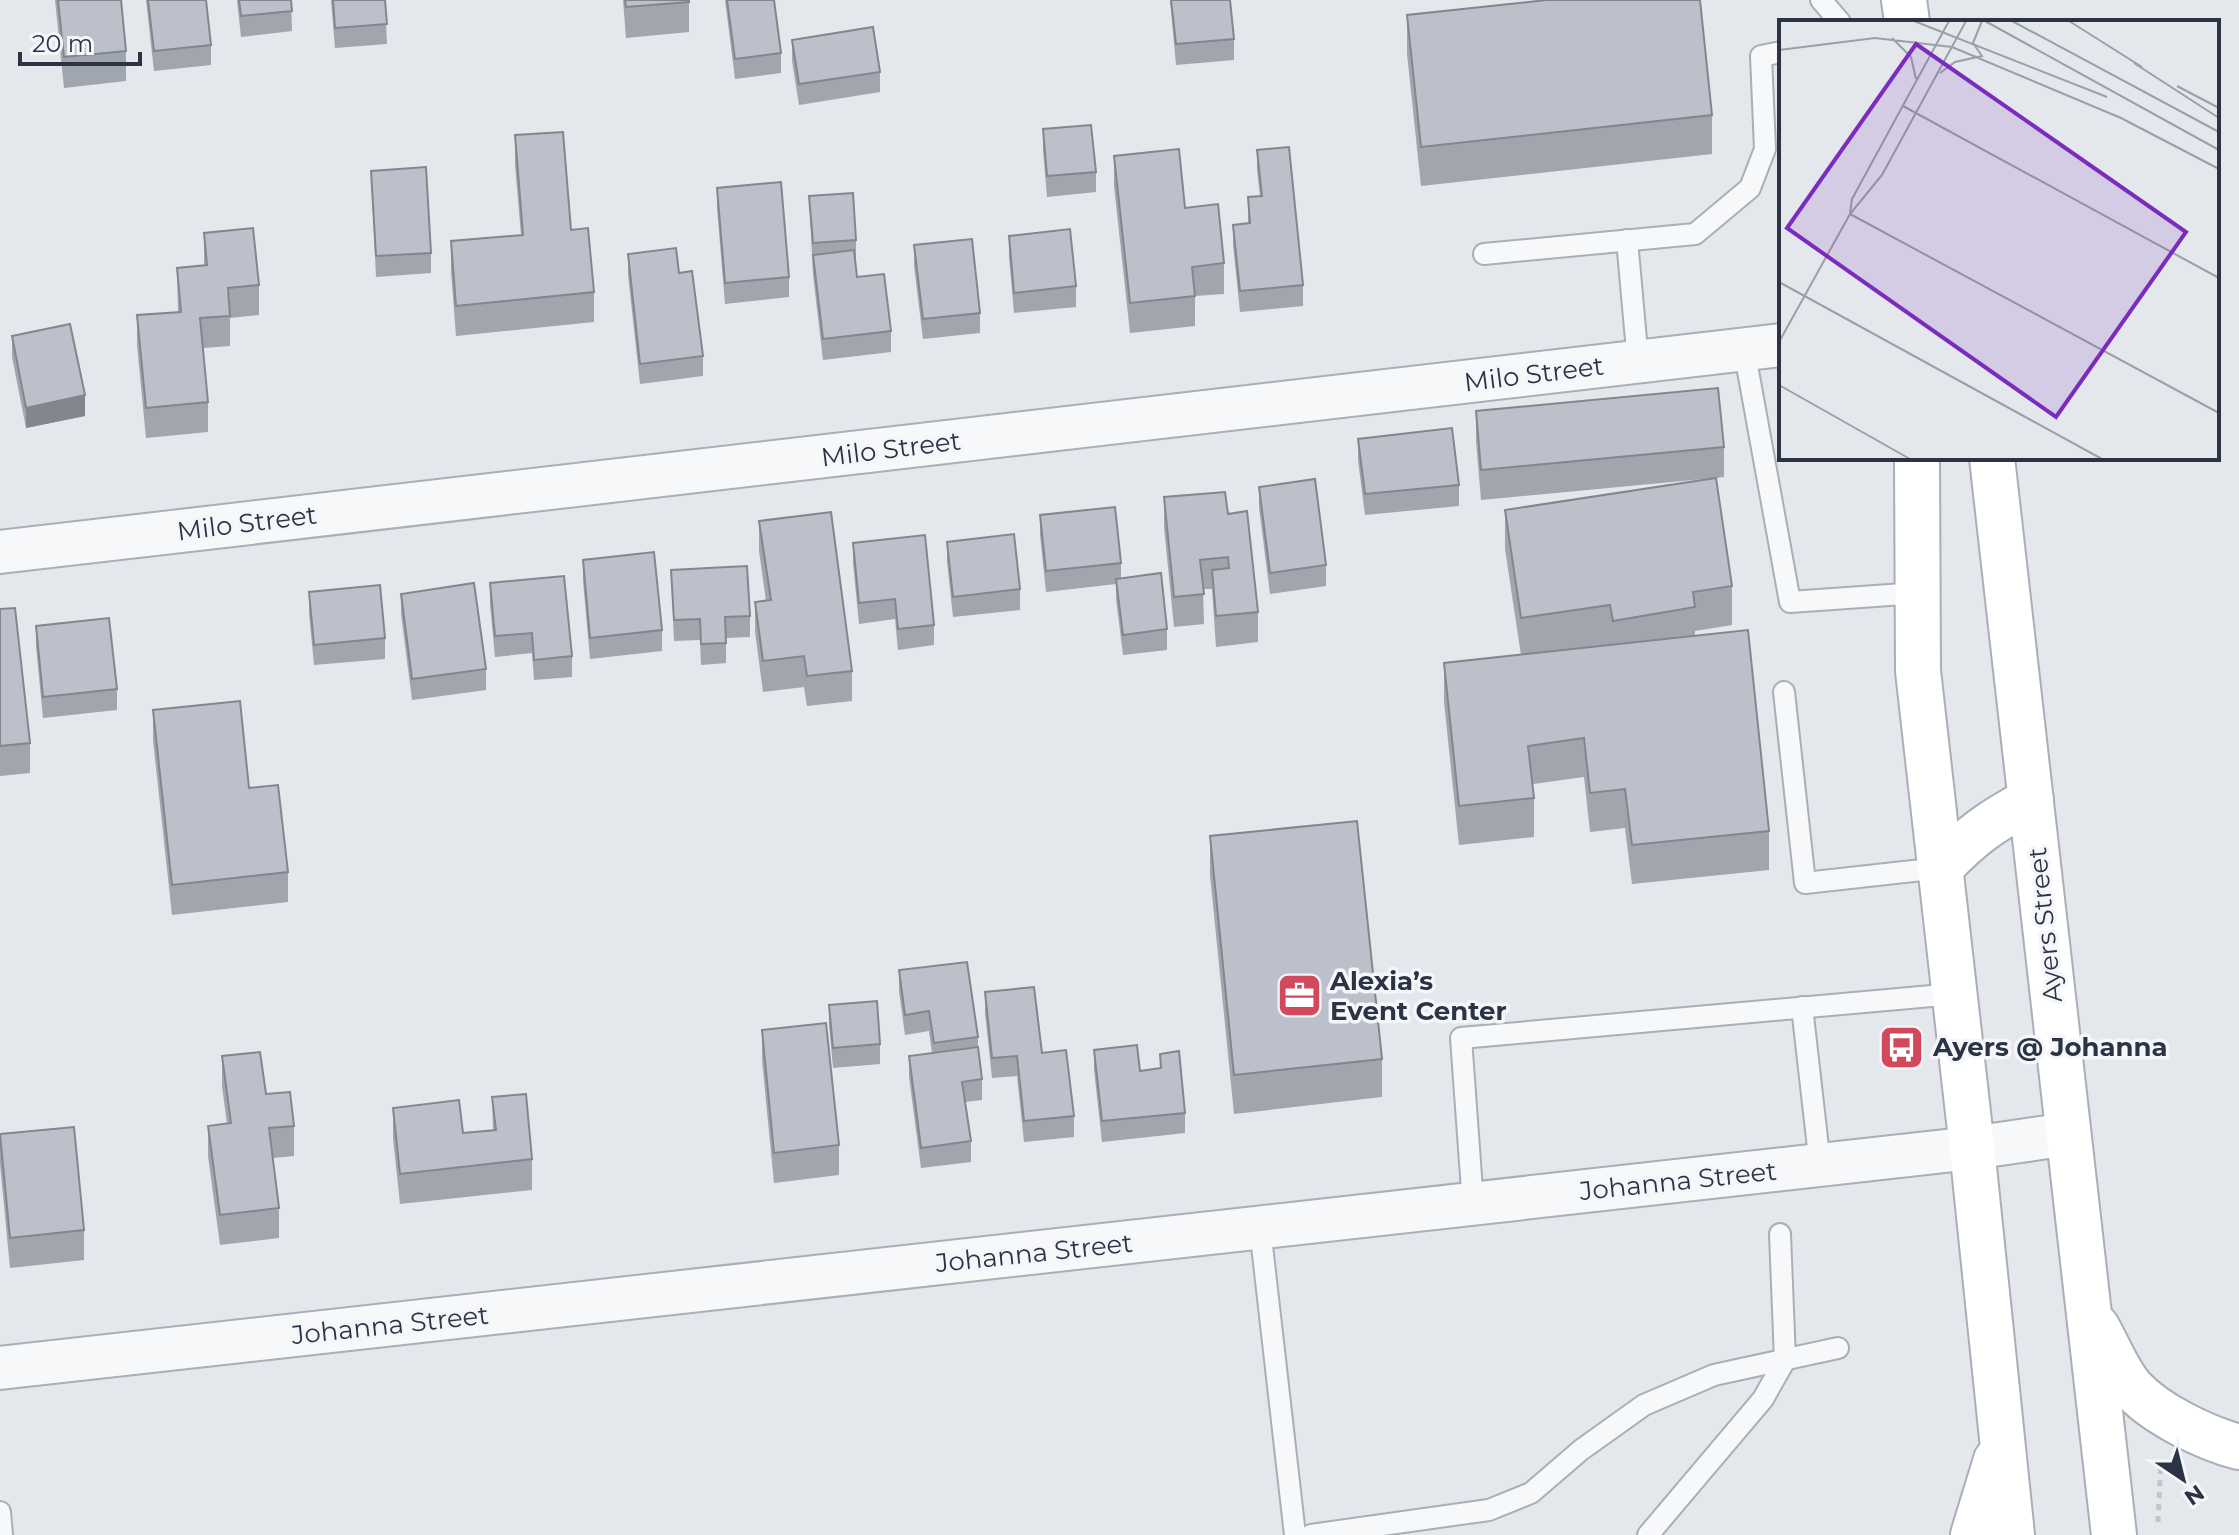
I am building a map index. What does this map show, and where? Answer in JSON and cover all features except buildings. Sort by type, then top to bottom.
[{"type":"main road","points":[[1904,0],[1907,20]]},
{"type":"main road","points":[[1917,460],[1918,671],[2012,1535]]},
{"type":"main road","name":"Ayers Street","points":[[1992,460],[2114,1535]]},
{"type":"main road","points":[[1940,868],[1988,823],[2031,800]]},
{"type":"main road","points":[[2088,1310],[2131,1387],[2171,1419],[2218,1442],[2239,1447]]},
{"type":"main road","points":[[1973,1535],[2001,1442]]},
{"type":"street","name":"Milo Street","points":[[0,552],[1762,347]]},
{"type":"street","name":"Johanna Street","points":[[0,1368],[1972,1148],[2068,1134]]},
{"type":"lane","points":[[1821,0],[1838,20]]},
{"type":"lane","points":[[1484,254],[1695,234],[1750,188],[1765,149],[1761,56],[1779,52]]},
{"type":"lane","points":[[1627,240],[1638,362]]},
{"type":"lane","points":[[1762,347],[1790,602],[1918,593]]},
{"type":"lane","points":[[1784,692],[1805,883],[1940,868]]},
{"type":"lane","points":[[1473,1204],[1461,1038],[1954,994]]},
{"type":"lane","points":[[1802,1007],[1820,1165]]},
{"type":"lane","points":[[1260,1228],[1295,1535]]},
{"type":"lane","points":[[1648,1535],[1763,1399],[1785,1360],[1780,1234]]},
{"type":"lane","points":[[1311,1535],[1407,1528],[1489,1510],[1531,1493],[1581,1450],[1644,1405],[1714,1375],[1838,1348]]},
{"type":"lane","points":[[0,1512],[2,1535]]},
{"type":"path","points":[[2157,1535],[2163,1453]]},
{"type":"place","name":"Alexia’s Event Center","points":[[1299,996]]},
{"type":"place","name":"Ayers @ Johanna","points":[[1902,1047]]}]
